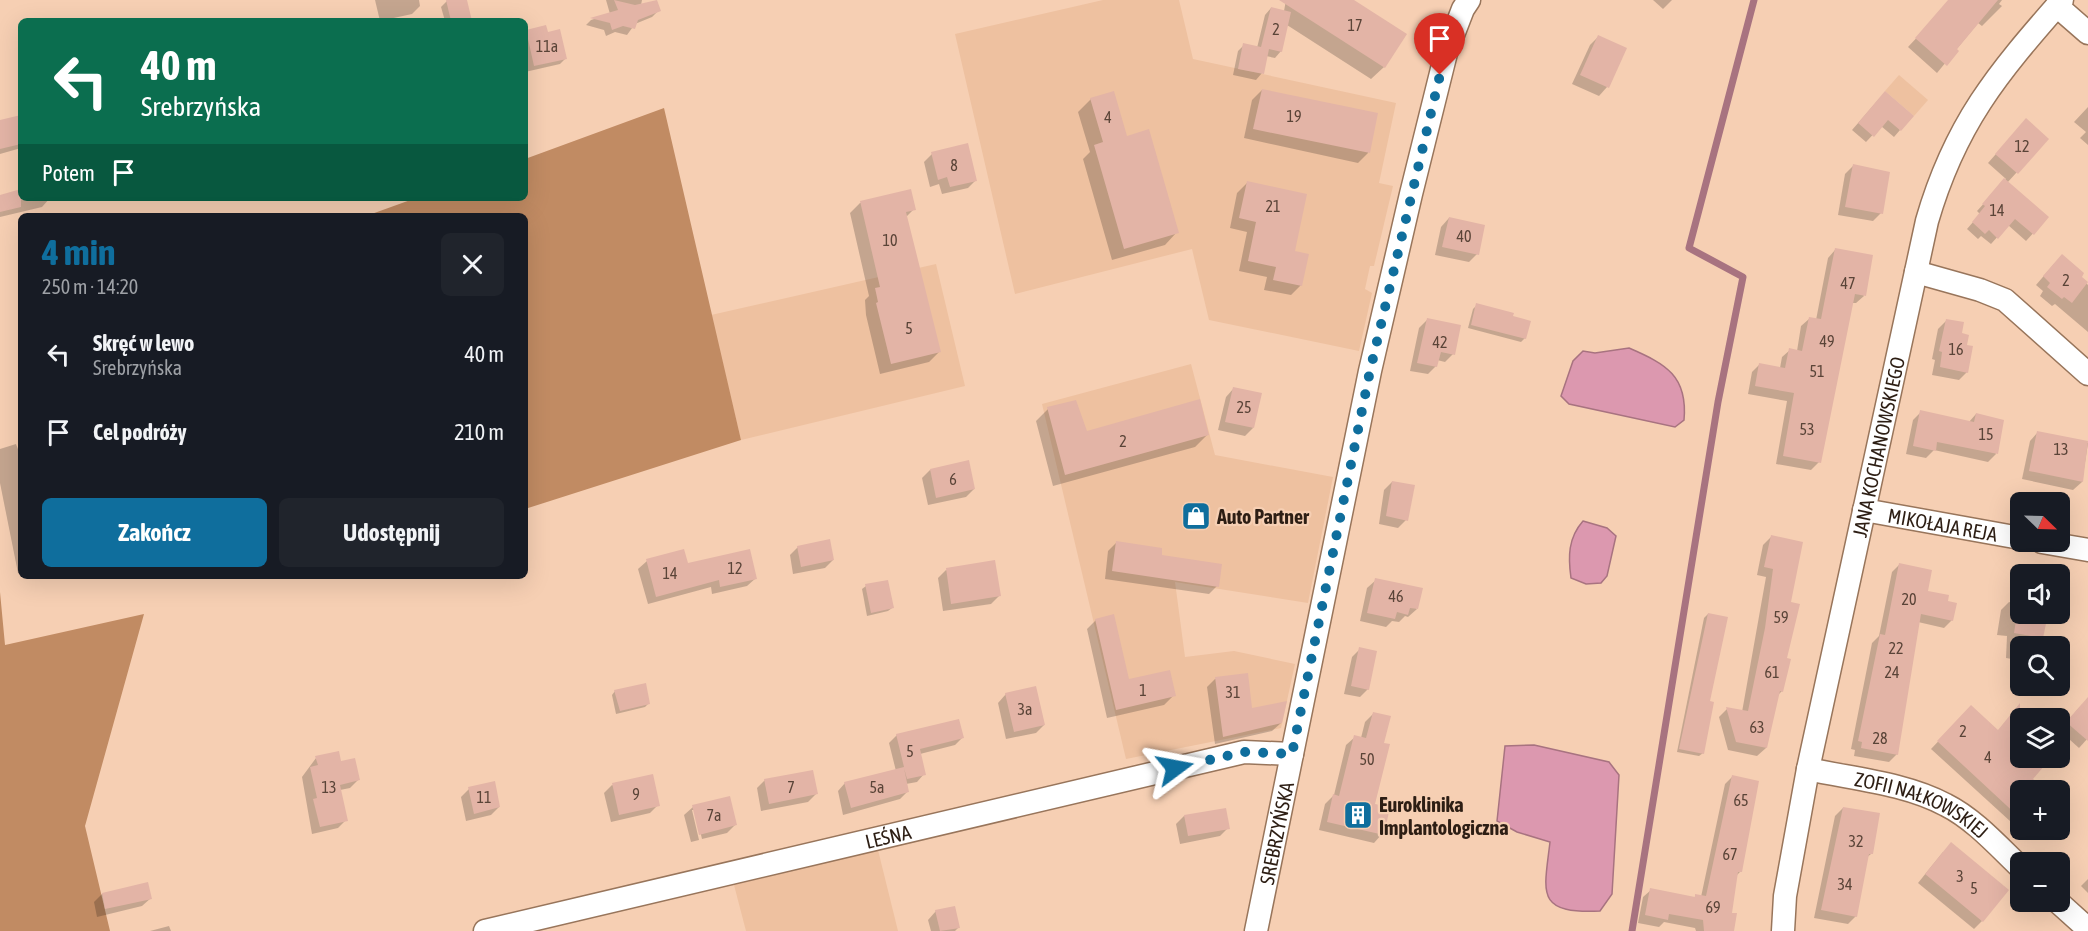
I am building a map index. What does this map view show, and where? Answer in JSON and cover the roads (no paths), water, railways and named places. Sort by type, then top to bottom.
[{"type":"street","name":"SREBRZYŃSKA","points":[[1256,931],[1370,371],[1413,183],[1446,53],[1462,9],[1469,0]]},
{"type":"street","points":[[2059,3],[2088,33]]},
{"type":"street","name":"JANA KOCHANOWSKIEGO","points":[[1783,931],[1785,896],[1808,770],[1936,188],[1968,118],[1991,83],[2059,3]]},
{"type":"street","points":[[1916,272],[1980,290],[2005,300],[2088,374]]},
{"type":"street","name":"MIKOŁAJA REJA","points":[[1864,510],[2010,536]]},
{"type":"street","points":[[2070,547],[2088,550]]},
{"type":"street","name":"LEŚNA","points":[[486,931],[1244,752],[1292,754]]},
{"type":"street","name":"ZOFII NAŁKOWSKIEJ","points":[[1808,770],[1923,794],[1940,802],[1982,831],[2010,858]]},
{"type":"street","points":[[2069,912],[2088,929]]},
{"type":"waterway","points":[[1632,931],[1718,402],[1743,277],[1689,248],[1754,0]]},
{"type":"place","name":"Auto Partner","points":[[1196,516]]},
{"type":"place","name":"Euroklinika Implantologiczna","points":[[1358,815]]}]
